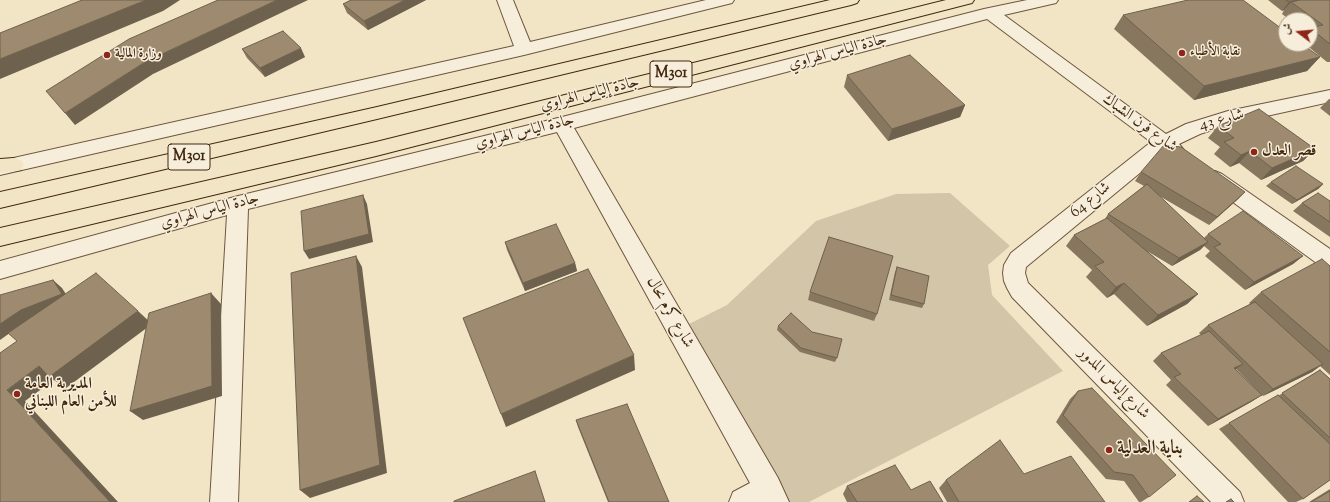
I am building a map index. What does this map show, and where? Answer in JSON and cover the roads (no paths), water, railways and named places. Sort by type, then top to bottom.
[{"type":"highway","name":"جادة إلياس الهراوي","points":[[0,200],[377,113],[851,0]]},
{"type":"highway","name":"جادة إلياس الهراوي","points":[[376,149],[966,0]]},
{"type":"highway","name":"جادة الياس الهراوي","points":[[0,237],[376,149]]},
{"type":"street","points":[[505,0],[524,49]]},
{"type":"street","points":[[5,167],[524,49],[726,0]]},
{"type":"street","name":"جادة الياس الهراوي","points":[[0,270],[238,204],[562,124],[990,13],[1050,0]]},
{"type":"street","name":"شارع فرن الشباك","points":[[990,13],[1163,143],[1330,261]]},
{"type":"street","name":"شارع 43","points":[[1163,143],[1193,129],[1228,118],[1330,96]]},
{"type":"street","name":"شارع كرم ىحال","points":[[562,124],[772,495]]},
{"type":"street","name":"شارع 64","points":[[1019,259],[1163,143]]},
{"type":"street","points":[[224,502],[238,204]]},
{"type":"street","name":"شارع إلياس المدور","points":[[1019,259],[1014,272],[1015,281],[1020,290],[1230,502]]},
{"type":"street","points":[[743,502],[772,495]]},
{"type":"place","name":"نقابة الأطباء","points":[[1182,53]]},
{"type":"place","name":"وزارة المالية","points":[[107,55]]},
{"type":"place","name":"قصر العدل","points":[[1254,152]]},
{"type":"place","name":"المديرية العامة للأمن العام اللبناني","points":[[17,394]]},
{"type":"place","name":"بناية العدلية","points":[[1109,450]]}]
